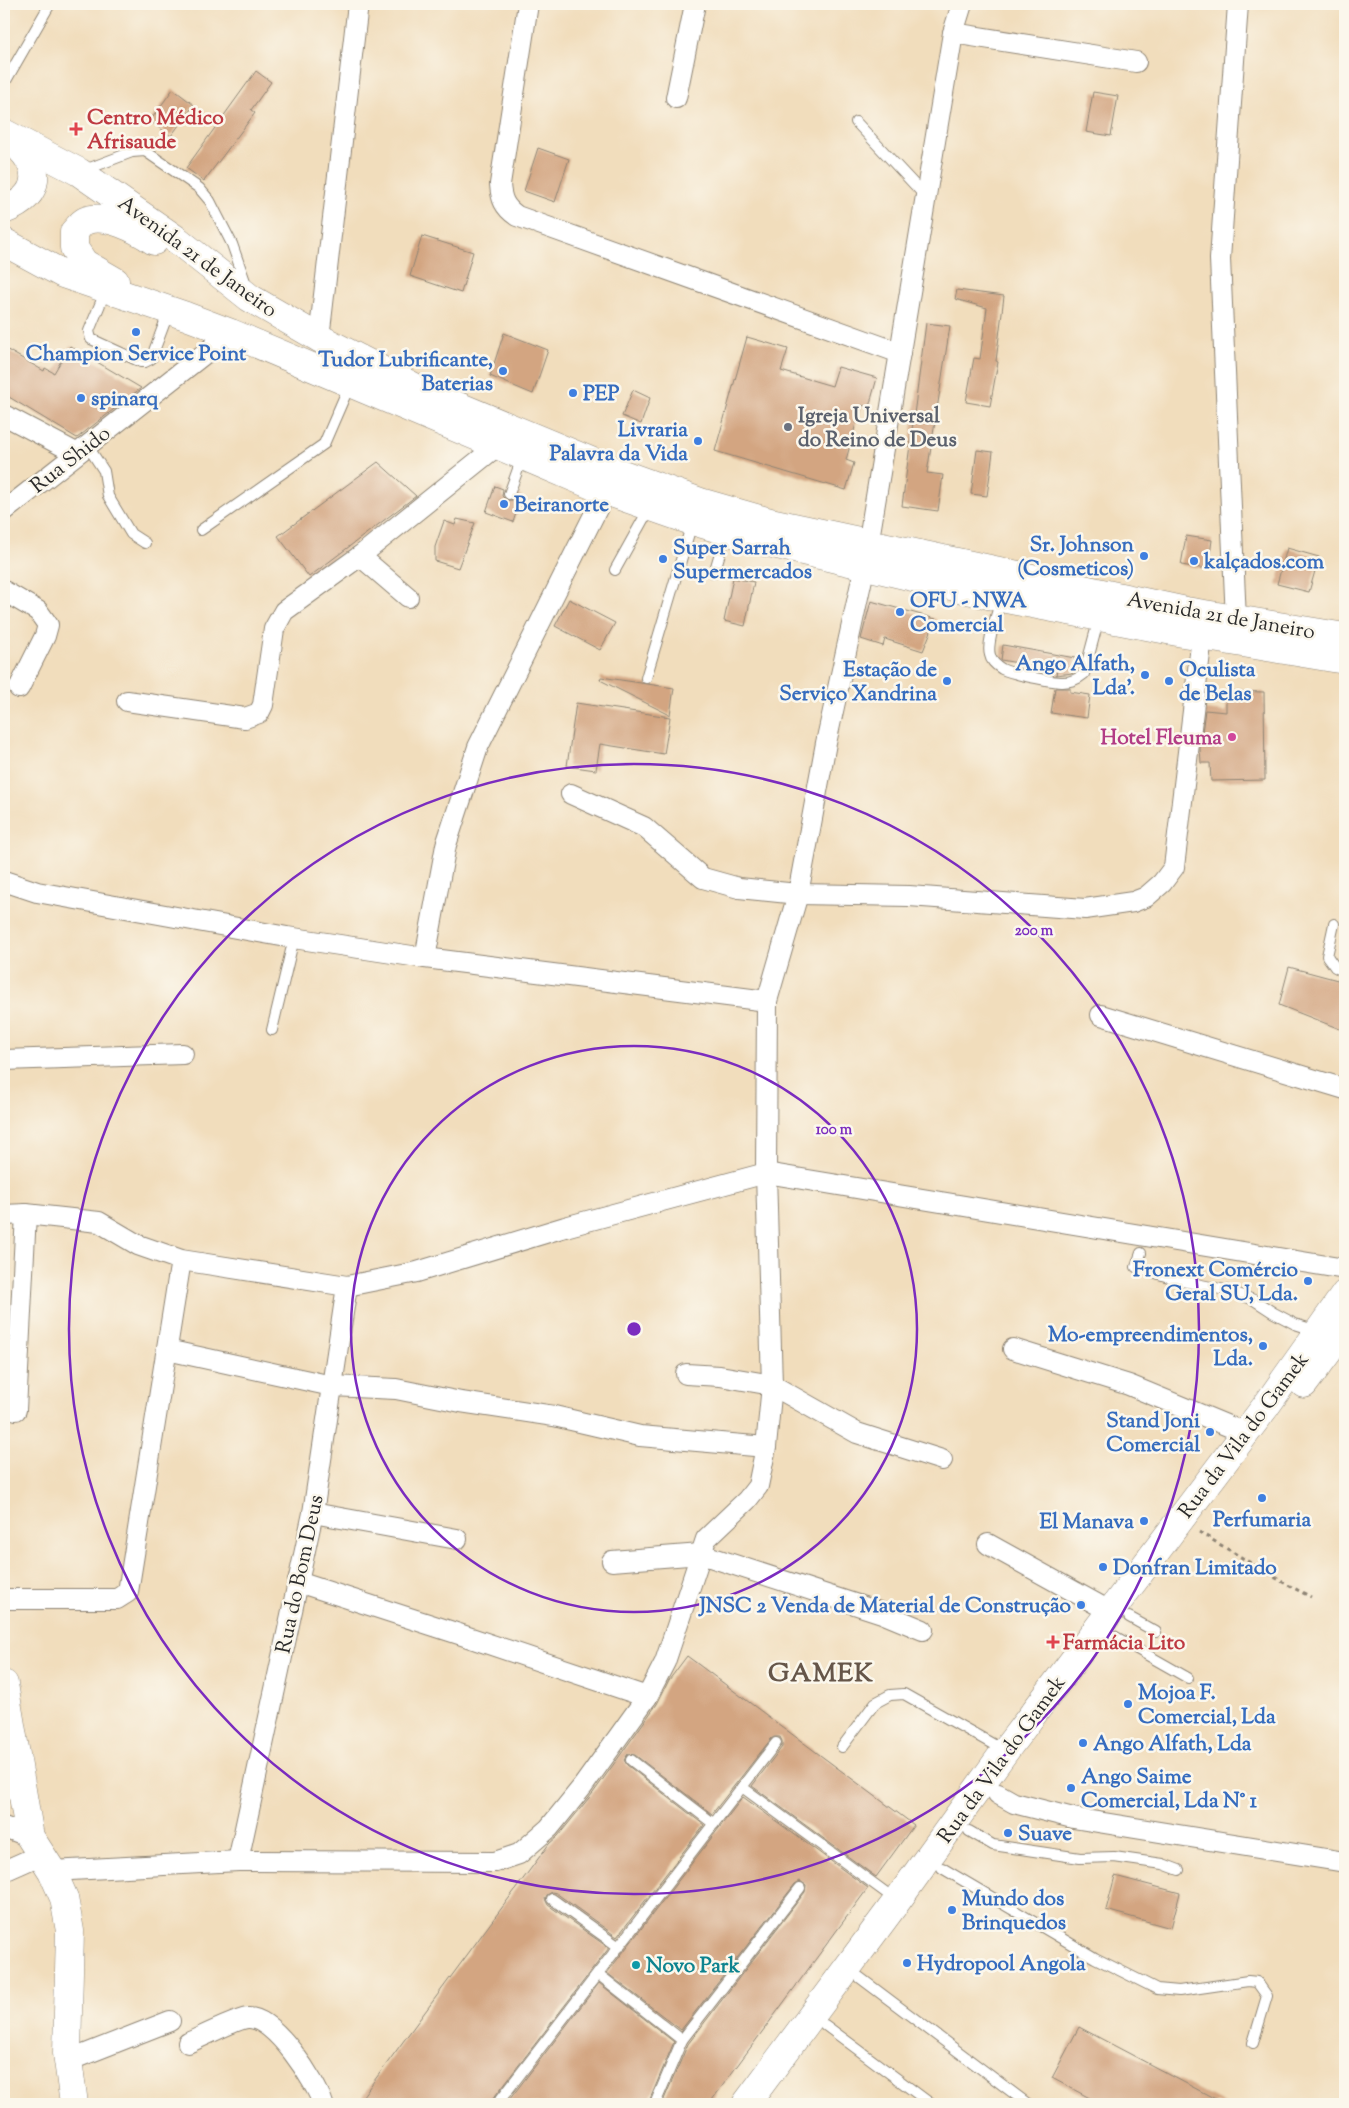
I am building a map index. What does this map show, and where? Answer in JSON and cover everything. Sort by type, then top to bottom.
[{"type":"main road","name":"Avenida 21 de Janeiro","points":[[4,134],[79,172],[177,240],[250,298],[375,369],[422,391],[617,472],[700,502],[770,522],[1001,598],[1202,636],[1345,660]]},
{"type":"main road","points":[[4,134],[23,150],[32,162],[34,177],[32,189],[23,201],[4,210]]},
{"type":"main road","points":[[178,313],[84,263],[74,248],[74,232],[84,221],[100,219],[131,226],[174,255],[250,298]]},
{"type":"main road","name":"Avenida 21 de Janeiro","points":[[4,242],[63,274],[231,333],[606,491],[693,521],[764,542],[867,555],[1236,620],[1345,637]]},
{"type":"main road","points":[[1297,652],[1345,665]]},
{"type":"main road","name":"Rua da Vila do Gamek","points":[[746,2104],[897,1901],[1005,1751],[1118,1622],[1194,1529],[1332,1330],[1345,1294]]},
{"type":"main road","name":"Rua da Vila do Gamek","points":[[767,2104],[859,1977],[901,1925],[998,1794],[1118,1622],[1245,1433],[1332,1330]]},
{"type":"main road","points":[[4,1684],[41,1854],[64,1898],[70,1931],[68,2057],[74,2104]]},
{"type":"street","points":[[319,338],[358,4]]},
{"type":"street","points":[[528,4],[500,184],[501,198],[507,209],[517,216],[900,353]]},
{"type":"street","points":[[676,98],[695,4]]},
{"type":"street","points":[[4,1871],[41,1854],[238,1860],[495,1862],[519,1854],[549,1828],[583,1786],[647,1697],[665,1662],[706,1539],[747,1500],[758,1486],[766,1447],[772,1385],[766,1173],[767,1001],[798,894],[826,743],[867,555],[953,33],[962,4]]},
{"type":"street","points":[[1236,620],[1220,249],[1238,4]]},
{"type":"street","points":[[953,33],[1136,62]]},
{"type":"street","name":"Rua Shido","points":[[4,511],[231,333]]},
{"type":"street","points":[[4,415],[81,449]]},
{"type":"street","points":[[126,701],[245,718],[259,713],[263,706],[274,629],[284,611],[360,556],[497,446]]},
{"type":"street","points":[[425,958],[446,845],[478,747],[606,491]]},
{"type":"street","points":[[360,556],[408,597]]},
{"type":"street","points":[[4,591],[38,611],[48,625],[45,636],[19,688]]},
{"type":"street","points":[[571,794],[644,827],[703,878],[739,888],[798,894],[909,896],[1085,909],[1133,902],[1146,897],[1162,883],[1174,867],[1202,636]]},
{"type":"street","points":[[4,881],[37,892],[294,938],[425,958],[767,1001]]},
{"type":"street","points":[[1100,1015],[1345,1089]]},
{"type":"street","points":[[4,1060],[183,1054]]},
{"type":"street","points":[[4,1215],[26,1214],[99,1222],[138,1245],[181,1260],[347,1286],[417,1272],[565,1227],[766,1173],[1345,1269]]},
{"type":"street","points":[[16,1410],[26,1214]]},
{"type":"street","points":[[4,1599],[117,1599],[128,1592],[181,1260]]},
{"type":"street","name":"Rua do Bom Deus","points":[[238,1860],[313,1513],[347,1286]]},
{"type":"street","points":[[1013,1349],[1129,1385],[1245,1433]]},
{"type":"street","points":[[167,1350],[332,1386],[396,1388],[461,1402],[554,1416],[640,1436],[766,1447]]},
{"type":"street","points":[[686,1374],[720,1376],[772,1385],[858,1433],[942,1460]]},
{"type":"street","points":[[313,1513],[457,1539]]},
{"type":"street","points":[[988,1544],[1118,1622]]},
{"type":"street","points":[[612,1561],[701,1554],[882,1614],[923,1630]]},
{"type":"street","points":[[298,1582],[647,1697]]},
{"type":"street","points":[[998,1794],[1014,1803],[1073,1818],[1345,1862]]},
{"type":"street","points":[[4,1827],[41,1854]]},
{"type":"street","points":[[188,2043],[248,2018],[262,2021],[279,2036],[303,2067],[321,2097],[323,2104]]},
{"type":"street","points":[[60,2104],[68,2057],[170,2021]]},
{"type":"lane","points":[[4,84],[50,4]]},
{"type":"lane","points":[[856,122],[926,197]]},
{"type":"lane","points":[[79,172],[132,152],[145,151],[199,188],[210,201],[232,244],[250,298]]},
{"type":"lane","points":[[106,289],[88,331],[91,339],[141,362],[151,359],[178,313]]},
{"type":"lane","points":[[201,530],[324,444],[350,384]]},
{"type":"lane","points":[[81,449],[104,471],[108,496],[131,534],[145,543]]},
{"type":"lane","points":[[509,494],[523,457]]},
{"type":"lane","points":[[615,570],[651,506]]},
{"type":"lane","points":[[646,678],[693,521]]},
{"type":"lane","points":[[714,573],[727,531]]},
{"type":"lane","points":[[1001,598],[989,645],[992,661],[1002,669],[1041,678],[1063,682],[1074,680],[1084,674],[1099,617]]},
{"type":"lane","points":[[1334,924],[1327,956],[1335,967],[1345,972]]},
{"type":"lane","points":[[272,1030],[294,938]]},
{"type":"lane","points":[[1141,1253],[1136,1267],[1182,1281],[1230,1291],[1254,1300],[1295,1324],[1332,1330]]},
{"type":"lane","points":[[1118,1622],[1156,1632]]},
{"type":"lane","points":[[1118,1622],[1188,1678]]},
{"type":"lane","points":[[842,1747],[875,1703],[890,1695],[904,1694],[1005,1751]]},
{"type":"lane","points":[[497,2104],[776,1743]]},
{"type":"lane","points":[[630,1760],[714,1824]]},
{"type":"lane","points":[[742,1786],[897,1901]]},
{"type":"lane","points":[[969,1831],[993,1845],[1080,1858],[1114,1857],[1163,1864],[1179,1870]]},
{"type":"lane","points":[[942,1868],[1095,1958],[1157,1989],[1179,1991],[1257,1982],[1267,1996],[1253,2043]]},
{"type":"lane","points":[[655,2104],[682,2040],[800,1888]]},
{"type":"lane","points":[[552,1899],[618,1947]]},
{"type":"lane","points":[[598,1974],[682,2040]]},
{"type":"lane","points":[[859,1977],[1028,2104]]},
{"type":"lane","points":[[825,2025],[931,2104]]},
{"type":"path","points":[[1194,1529],[1286,1584],[1311,1596]]},
{"type":"building","points":[[256,71],[271,82],[251,110],[255,113],[204,181],[186,168]]},
{"type":"building","points":[[173,89],[194,105],[171,136],[150,121]]},
{"type":"building","points":[[1093,92],[1118,96],[1111,136],[1086,132]]},
{"type":"building","points":[[538,148],[569,159],[555,202],[524,191]]},
{"type":"building","points":[[422,236],[473,252],[461,293],[410,276]]},
{"type":"building","points":[[957,290],[1004,296],[996,361],[998,362],[990,406],[966,402],[974,358],[980,359],[987,308],[955,299]]},
{"type":"building","points":[[926,323],[950,326],[927,473],[943,475],[938,511],[902,506]]},
{"type":"building","points":[[504,333],[548,350],[533,394],[490,376]]},
{"type":"building","name":"Igreja Universal do Reino de Deus","points":[[747,337],[788,349],[781,371],[832,386],[838,367],[877,378],[869,407],[861,405],[846,460],[854,463],[846,490],[715,451]]},
{"type":"building","name":"spinarq","points":[[70,346],[141,388],[77,438],[4,394],[4,348],[44,371],[45,368],[54,373]]},
{"type":"building","points":[[633,390],[650,398],[641,424],[622,416]]},
{"type":"building","points":[[977,450],[993,452],[987,496],[971,494]]},
{"type":"building","points":[[378,462],[416,496],[309,577],[278,536]]},
{"type":"building","name":"Beiranorte","points":[[495,486],[503,489],[502,496],[506,500],[513,500],[516,494],[522,496],[513,522],[486,512]]},
{"type":"building","points":[[457,519],[475,523],[458,568],[435,561],[435,547],[444,521],[455,525]]},
{"type":"building","points":[[1186,536],[1212,540],[1208,569],[1181,565]]},
{"type":"building","points":[[1287,548],[1319,557],[1309,592],[1277,584]]},
{"type":"building","points":[[733,578],[754,582],[745,626],[724,621]]},
{"type":"building","points":[[569,599],[615,623],[600,650],[555,626]]},
{"type":"building","points":[[871,601],[936,619],[923,651],[885,639],[883,646],[861,639]]},
{"type":"building","points":[[1003,645],[1075,658],[1073,673],[1056,675],[1057,670],[1001,660]]},
{"type":"building","points":[[601,677],[674,688],[670,715],[600,680]]},
{"type":"building","points":[[1055,688],[1070,688],[1070,692],[1090,695],[1087,718],[1051,713]]},
{"type":"building","name":"Hotel Fleuma","points":[[1226,691],[1264,692],[1265,780],[1211,781],[1210,763],[1201,763],[1200,748],[1205,710],[1226,712]]},
{"type":"building","points":[[576,703],[670,717],[664,754],[600,744],[596,770],[567,766]]},
{"type":"building","points":[[1289,967],[1345,982],[1345,1031],[1279,1005]]},
{"type":"building","points":[[687,1656],[914,1825],[876,1877],[752,1786],[782,1747],[780,1737],[771,1739],[712,1814],[635,1755],[628,1754],[624,1760],[627,1765],[704,1825],[617,1937],[556,1893],[552,1892],[547,1895],[545,1899],[548,1905],[609,1948],[490,2104],[357,2104],[549,1844],[558,1836],[593,1793],[657,1704],[669,1680]]},
{"type":"building","points":[[743,1797],[868,1888],[709,2104],[662,2104],[688,2044],[805,1892],[806,1885],[800,1881],[795,1884],[681,2030],[607,1973]]},
{"type":"building","points":[[1115,1876],[1180,1893],[1171,1928],[1106,1910]]},
{"type":"building","points":[[599,1983],[674,2042],[648,2104],[506,2104]]},
{"type":"building","points":[[1079,2027],[1225,2104],[1101,2104],[1052,2078]]},
{"type":"place","name":"Centro Médico Afrisaude","points":[[76,129]]},
{"type":"place","name":"Champion Service Point","points":[[136,332]]},
{"type":"place","name":"Tudor Lubrificante, Baterias","points":[[503,371]]},
{"type":"place","name":"PEP","points":[[573,393]]},
{"type":"place","name":"spinarq","points":[[81,398]]},
{"type":"place","name":"Igreja Universal do Reino de Deus","points":[[788,427]]},
{"type":"place","name":"Livraria Palavra da Vida","points":[[698,441]]},
{"type":"place","name":"Beiranorte","points":[[504,504]]},
{"type":"place","name":"Sr. Johnson (Cosmeticos)","points":[[1144,556]]},
{"type":"place","name":"Super Sarrah Supermercados","points":[[663,559]]},
{"type":"place","name":"kalçados.com","points":[[1194,561]]},
{"type":"place","name":"OFU - NWA Comercial","points":[[900,612]]},
{"type":"place","name":"Ango Alfath, Lda'.","points":[[1145,675]]},
{"type":"place","name":"Estação de Serviço Xandrina","points":[[947,681]]},
{"type":"place","name":"Oculista de Belas","points":[[1169,681]]},
{"type":"place","name":"Hotel Fleuma","points":[[1232,737]]},
{"type":"place","name":"Fronext Comércio Geral SU, Lda.","points":[[1308,1281]]},
{"type":"place","name":"Mo-empreendimentos, Lda.","points":[[1263,1346]]},
{"type":"place","name":"Stand Joni Comercial","points":[[1210,1432]]},
{"type":"place","name":"Perfumaria","points":[[1262,1498]]},
{"type":"place","name":"El Manava","points":[[1144,1521]]},
{"type":"place","name":"Donfran Limitado","points":[[1103,1567]]},
{"type":"place","name":"JNSC 2 Venda de Material de Construção","points":[[1081,1605]]},
{"type":"place","name":"Farmácia Lito","points":[[1053,1642]]},
{"type":"place","name":"Mojoa F. Comercial, Lda","points":[[1128,1704]]},
{"type":"place","name":"Ango Alfath, Lda","points":[[1083,1743]]},
{"type":"place","name":"Ango Saime Comercial, Lda N° 1","points":[[1071,1788]]},
{"type":"place","name":"Suave","points":[[1008,1833]]},
{"type":"place","name":"Mundo dos Brinquedos","points":[[952,1910]]},
{"type":"place","name":"Hydropool Angola","points":[[907,1963]]},
{"type":"place","name":"Novo Park","points":[[636,1965]]},
{"type":"district","name":"GAMEK","points":[[821,1672]]}]
